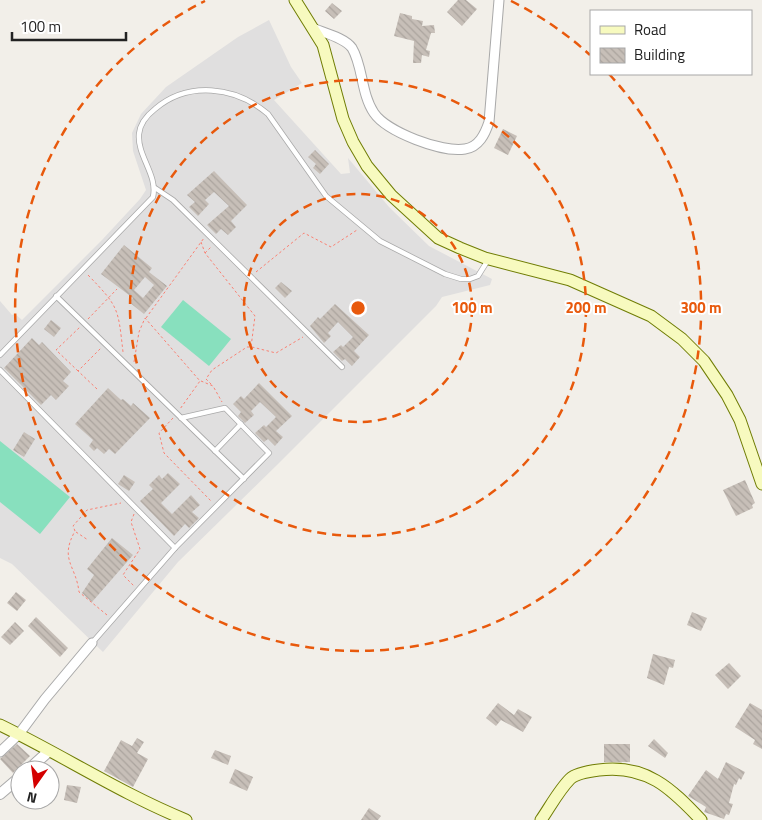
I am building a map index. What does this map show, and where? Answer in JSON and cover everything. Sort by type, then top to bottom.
[{"type":"main road","points":[[295,0],[315,29],[323,45],[343,119],[352,142],[367,166],[391,195],[438,238],[489,259],[570,280],[651,316],[682,339],[704,361],[727,395],[740,420],[762,484]]},
{"type":"main road","points":[[0,725],[151,806],[186,820]]},
{"type":"main road","points":[[541,820],[571,778],[591,771],[613,768],[639,771],[682,799],[701,820]]},
{"type":"street","points":[[315,29],[336,38],[352,48],[368,102],[375,115],[388,127],[404,135],[440,146],[464,149],[473,146],[484,136],[489,122],[499,0]]},
{"type":"street","points":[[0,752],[19,734],[45,699],[92,643]]},
{"type":"street","points":[[39,760],[48,752]]},
{"type":"street","points":[[0,794],[10,786]]},
{"type":"lane","points":[[0,355],[82,269],[144,208],[153,196],[155,188],[139,146],[140,126],[147,115],[164,100],[195,90],[212,90],[245,98],[268,114],[315,182],[361,227],[380,241],[445,274],[460,279],[470,279],[478,276],[489,259]]},
{"type":"lane","points":[[155,188],[173,200],[307,335],[342,367]]},
{"type":"lane","points":[[56,296],[244,479]]},
{"type":"lane","points":[[0,370],[175,548]]},
{"type":"lane","points":[[92,643],[175,548],[270,453],[225,408],[179,416]]},
{"type":"lane","points":[[215,451],[241,424]]},
{"type":"path","points":[[250,278],[304,233],[331,248],[361,227]]},
{"type":"path","points":[[132,370],[145,318],[206,235]]},
{"type":"path","points":[[201,242],[205,253],[255,316],[251,347]]},
{"type":"path","points":[[205,253],[215,244]]},
{"type":"path","points":[[82,269],[109,297],[119,314],[124,362]]},
{"type":"path","points":[[97,389],[56,350],[117,289]]},
{"type":"path","points":[[145,318],[200,381],[213,386]]},
{"type":"path","points":[[225,408],[213,386],[206,379],[212,370],[247,347],[276,352],[284,350],[307,335]]},
{"type":"path","points":[[78,371],[105,344]]},
{"type":"path","points":[[200,381],[179,416],[159,433],[164,453],[217,507]]},
{"type":"path","points":[[88,540],[75,531],[73,526],[87,510],[129,502]]},
{"type":"path","points":[[136,509],[131,522],[140,549],[123,575],[138,591]]},
{"type":"path","points":[[75,531],[68,544],[69,565],[77,578],[78,592],[112,620]]},
{"type":"shaded area","points":[[269,20],[291,67],[302,83],[274,100],[341,174],[350,173],[348,158],[389,207],[429,246],[492,279],[490,285],[442,297],[436,306],[178,562],[103,652],[12,564],[0,558],[0,301],[12,315],[15,314],[22,320],[102,240],[146,190],[133,151],[132,133],[141,114],[166,87],[238,37]]},
{"type":"green space","points":[[183,300],[231,339],[209,366],[161,327]]},
{"type":"green space","points":[[0,441],[70,497],[40,534],[0,502]]},
{"type":"building","points":[[458,0],[466,0],[477,9],[462,26],[447,12]]},
{"type":"building","points":[[332,3],[342,11],[334,19],[325,11]]},
{"type":"building","points":[[400,13],[412,16],[412,19],[423,21],[422,26],[434,25],[435,33],[431,33],[426,50],[430,51],[429,57],[422,55],[421,63],[413,63],[414,41],[394,36]]},
{"type":"building","points":[[503,129],[517,136],[508,155],[494,148]]},
{"type":"building","points":[[315,150],[329,164],[320,174],[313,168],[316,164],[308,157]]},
{"type":"building","points":[[214,171],[247,205],[231,221],[236,227],[228,235],[221,229],[216,234],[207,225],[229,206],[214,192],[205,200],[209,204],[198,216],[189,207],[195,202],[187,195]]},
{"type":"building","points":[[124,245],[152,268],[149,272],[167,286],[144,314],[129,302],[133,298],[101,274]],"holes":[[[145,277],[154,285],[143,298],[134,290]]]},
{"type":"building","points":[[281,282],[292,291],[285,298],[275,288]]},
{"type":"building","points":[[335,304],[369,335],[354,351],[360,357],[352,366],[345,359],[342,361],[333,352],[341,345],[343,347],[353,337],[338,322],[328,333],[331,336],[324,343],[310,326]]},
{"type":"building","points":[[51,320],[61,328],[54,337],[44,329]]},
{"type":"building","points":[[32,338],[39,345],[42,342],[71,372],[63,381],[69,386],[56,400],[51,395],[41,405],[4,368]]},
{"type":"building","points":[[259,383],[292,416],[276,431],[283,437],[275,446],[268,439],[264,442],[255,433],[264,425],[266,427],[276,417],[260,402],[251,411],[254,415],[245,423],[238,416],[241,412],[233,404],[241,396],[244,399]]},
{"type":"building","points":[[108,388],[131,406],[133,403],[150,418],[115,454],[109,449],[104,454],[97,448],[94,451],[89,446],[93,440],[75,424]]},
{"type":"building","points":[[24,432],[35,439],[24,457],[13,450]]},
{"type":"building","points":[[168,473],[180,484],[161,503],[172,514],[191,495],[200,505],[192,512],[199,518],[189,528],[185,524],[174,536],[140,501],[153,489],[149,485],[159,475],[162,479]]},
{"type":"building","points":[[124,475],[135,482],[129,491],[118,484]]},
{"type":"building","points":[[745,480],[755,503],[752,505],[753,508],[736,516],[723,490]]},
{"type":"building","points":[[112,538],[133,555],[92,602],[82,593],[94,575],[87,569]]},
{"type":"building","points":[[16,592],[26,600],[17,611],[7,603]]},
{"type":"building","points":[[692,612],[707,618],[701,631],[687,625]]},
{"type":"building","points":[[36,617],[68,648],[60,657],[28,626]]},
{"type":"building","points":[[15,622],[24,631],[10,645],[1,637]]},
{"type":"building","points":[[653,654],[675,660],[673,668],[669,667],[664,685],[647,678]]},
{"type":"building","points":[[729,663],[741,676],[728,689],[715,675]]},
{"type":"building","points":[[498,703],[514,715],[518,709],[532,717],[523,732],[501,720],[496,726],[486,718]]},
{"type":"building","points":[[750,703],[762,710],[762,749],[753,744],[755,740],[735,727]]},
{"type":"building","points":[[137,738],[144,742],[137,753],[148,759],[133,787],[104,771],[121,740],[132,746]]},
{"type":"building","points":[[654,739],[668,753],[665,758],[648,746]]},
{"type":"building","points":[[17,744],[30,756],[26,760],[10,760],[10,770],[0,759]]},
{"type":"building","points":[[604,744],[630,744],[630,762],[604,762]]},
{"type":"building","points":[[215,750],[231,756],[228,765],[211,758]]},
{"type":"building","points":[[726,762],[745,772],[741,780],[739,778],[736,785],[734,784],[729,803],[733,804],[729,815],[726,814],[724,819],[704,812],[706,807],[688,796],[706,770],[718,779]]},
{"type":"building","points":[[235,769],[253,777],[247,791],[229,783]]},
{"type":"building","points":[[67,785],[81,787],[77,803],[64,800]]},
{"type":"building","points":[[369,808],[381,816],[378,820],[361,820]]}]
